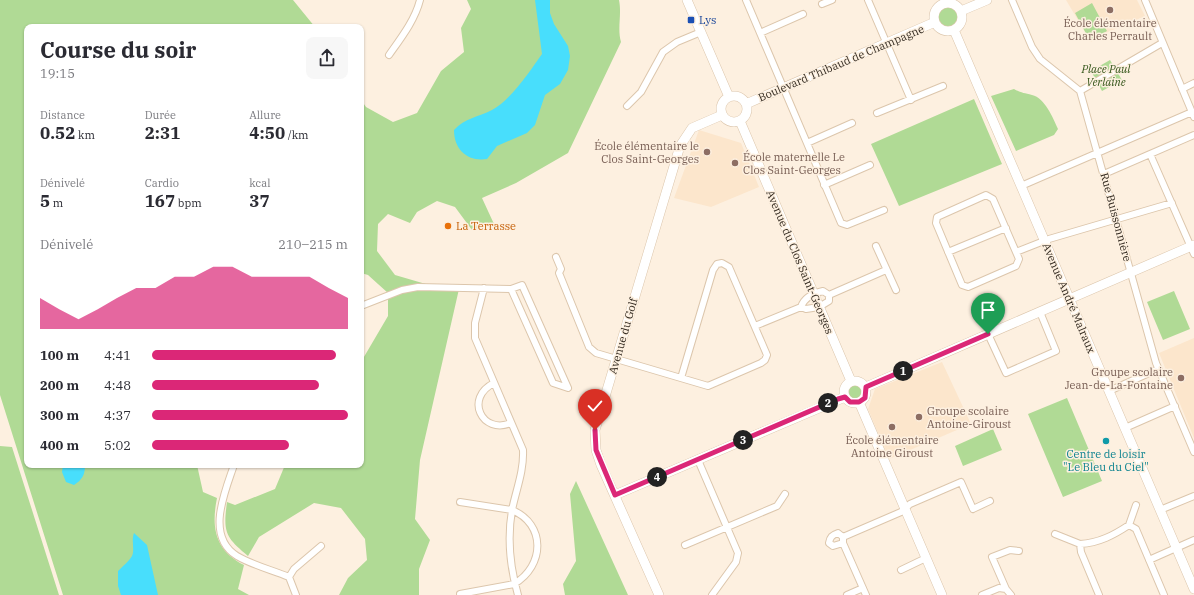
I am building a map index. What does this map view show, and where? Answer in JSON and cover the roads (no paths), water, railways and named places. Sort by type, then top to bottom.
[{"type":"street","points":[[389,55],[405,32],[418,8],[420,0]]},
{"type":"street","points":[[688,0],[729,97]]},
{"type":"street","points":[[746,0],[841,223],[847,225],[884,210]]},
{"type":"street","points":[[822,4],[832,0]]},
{"type":"street","points":[[868,0],[911,100]]},
{"type":"street","points":[[961,11],[987,0]]},
{"type":"street","points":[[1012,0],[1032,47],[1040,59],[1080,91],[1162,43]]},
{"type":"street","points":[[1021,186],[1098,152],[1193,115],[1145,0]]},
{"type":"street","points":[[941,2],[952,4],[961,11],[960,24],[954,30],[945,31],[937,26],[935,22],[935,12],[941,2]]},
{"type":"street","points":[[760,33],[803,14]]},
{"type":"street","name":"Boulevard Thibaud de Champagne","points":[[746,104],[935,22]]},
{"type":"street","name":"Avenue André Malraux","points":[[954,30],[1194,589]]},
{"type":"street","points":[[627,106],[641,92],[663,52],[677,42],[702,32]]},
{"type":"street","points":[[1182,89],[1194,83]]},
{"type":"street","points":[[877,113],[943,86]]},
{"type":"street","name":"Rue Buissonnière","points":[[1080,91],[1158,369],[1194,452]]},
{"type":"street","points":[[729,97],[741,98],[746,104],[747,112],[740,121],[728,121],[722,114],[721,106],[729,97]]},
{"type":"street","name":"Avenue du Golf","points":[[659,595],[601,465],[595,440],[595,430],[680,146],[692,128],[722,114]]},
{"type":"street","name":"Avenue du Clos Saint-Georges","points":[[740,121],[851,381]]},
{"type":"street","points":[[807,143],[852,123]]},
{"type":"street","points":[[1104,174],[1194,135]]},
{"type":"street","points":[[866,387],[1069,299],[1193,249],[1150,154]]},
{"type":"street","points":[[824,184],[870,165]]},
{"type":"street","points":[[986,195],[993,199],[1006,228],[1019,259],[1016,266],[968,287],[962,285],[936,223],[937,217],[986,195]]},
{"type":"street","points":[[1016,252],[1044,241],[1172,203]]},
{"type":"street","points":[[948,252],[1006,228]]},
{"type":"street","points":[[876,246],[896,290]]},
{"type":"street","points":[[556,257],[561,269],[559,273],[589,347],[596,353],[708,386],[761,363],[765,360],[767,355],[729,267],[722,263],[717,264],[712,270],[681,378]]},
{"type":"street","points":[[829,295],[886,270]]},
{"type":"street","points":[[364,305],[402,290],[418,287],[511,289],[522,285],[568,388],[553,383],[511,289]]},
{"type":"street","points":[[484,288],[475,324],[475,338],[523,450],[524,463],[512,510],[509,552],[514,584],[518,595]]},
{"type":"street","points":[[801,307],[802,302],[814,294],[823,291],[829,295]]},
{"type":"street","points":[[755,326],[801,307],[806,309],[819,307],[829,301],[829,295]]},
{"type":"street","points":[[988,334],[1006,373],[1056,351],[1040,312]]},
{"type":"street","points":[[1109,391],[1158,369]]},
{"type":"street","points":[[851,381],[861,382],[866,387],[865,398],[859,402],[850,402],[845,397],[844,390],[851,381]]},
{"type":"street","points":[[494,383],[485,387],[480,393],[478,403],[483,418],[494,425],[505,426],[512,423]]},
{"type":"street","points":[[615,495],[845,397]]},
{"type":"street","points":[[859,402],[942,595]]},
{"type":"street","points":[[1125,428],[1175,406]]},
{"type":"street","points":[[698,460],[738,553],[736,562],[712,595]]},
{"type":"street","points":[[233,468],[223,497],[219,515],[220,528],[224,542],[237,556],[288,577],[296,595]]},
{"type":"street","points":[[866,595],[843,540],[905,509],[910,504],[961,482],[973,509],[990,501]]},
{"type":"street","points":[[685,545],[777,506],[785,494]]},
{"type":"street","points":[[1160,510],[1194,496]]},
{"type":"street","points":[[460,502],[512,510],[526,518],[531,525],[537,540],[538,549],[530,571],[514,584],[460,594]]},
{"type":"street","points":[[1055,534],[1080,544],[1103,540],[1129,525],[1136,504]]},
{"type":"street","points":[[1129,525],[1136,529],[1164,595]]},
{"type":"street","points":[[1149,560],[1194,540]]},
{"type":"street","points":[[1080,544],[1081,552],[1099,595]]},
{"type":"street","points":[[288,577],[294,569],[321,546]]},
{"type":"street","points":[[1011,595],[1006,589],[992,557],[1010,550],[1019,551]]},
{"type":"street","points":[[901,570],[926,558]]},
{"type":"street","points":[[847,595],[863,588]]},
{"type":"street","points":[[982,595],[999,588],[1006,589]]},
{"type":"water","points":[[535,0],[550,0],[550,13],[554,24],[568,46],[570,56],[568,70],[560,84],[545,95],[535,125],[527,133],[497,146],[487,159],[474,159],[459,149],[456,143],[454,130],[472,118],[499,106],[506,100],[532,69],[542,54]]},
{"type":"water","points":[[63,468],[85,468],[84,474],[81,479],[74,485],[66,482],[62,472]]},
{"type":"water","points":[[134,533],[147,545],[158,595],[121,595],[118,586],[118,571],[132,556]]},
{"type":"place","name":"École élémentaire Charles Perrault","points":[[1110,10]]},
{"type":"place","name":"Lys","points":[[691,20]]},
{"type":"place","name":"École élémentaire le Clos Saint-Georges","points":[[707,152]]},
{"type":"place","name":"École maternelle Le Clos Saint-Georges","points":[[735,163]]},
{"type":"place","name":"La Terrasse","points":[[448,226]]},
{"type":"place","name":"Groupe scolaire Jean-de-La-Fontaine","points":[[1181,378]]},
{"type":"place","name":"Groupe scolaire Antoine-Giroust","points":[[919,417]]},
{"type":"place","name":"École élémentaire Antoine Giroust","points":[[892,427]]},
{"type":"place","name":"Centre de loisir \"Le Bleu du Ciel\"","points":[[1106,441]]},
{"type":"park label","name":"Place Paul Verlaine","points":[[1106,75]]}]
